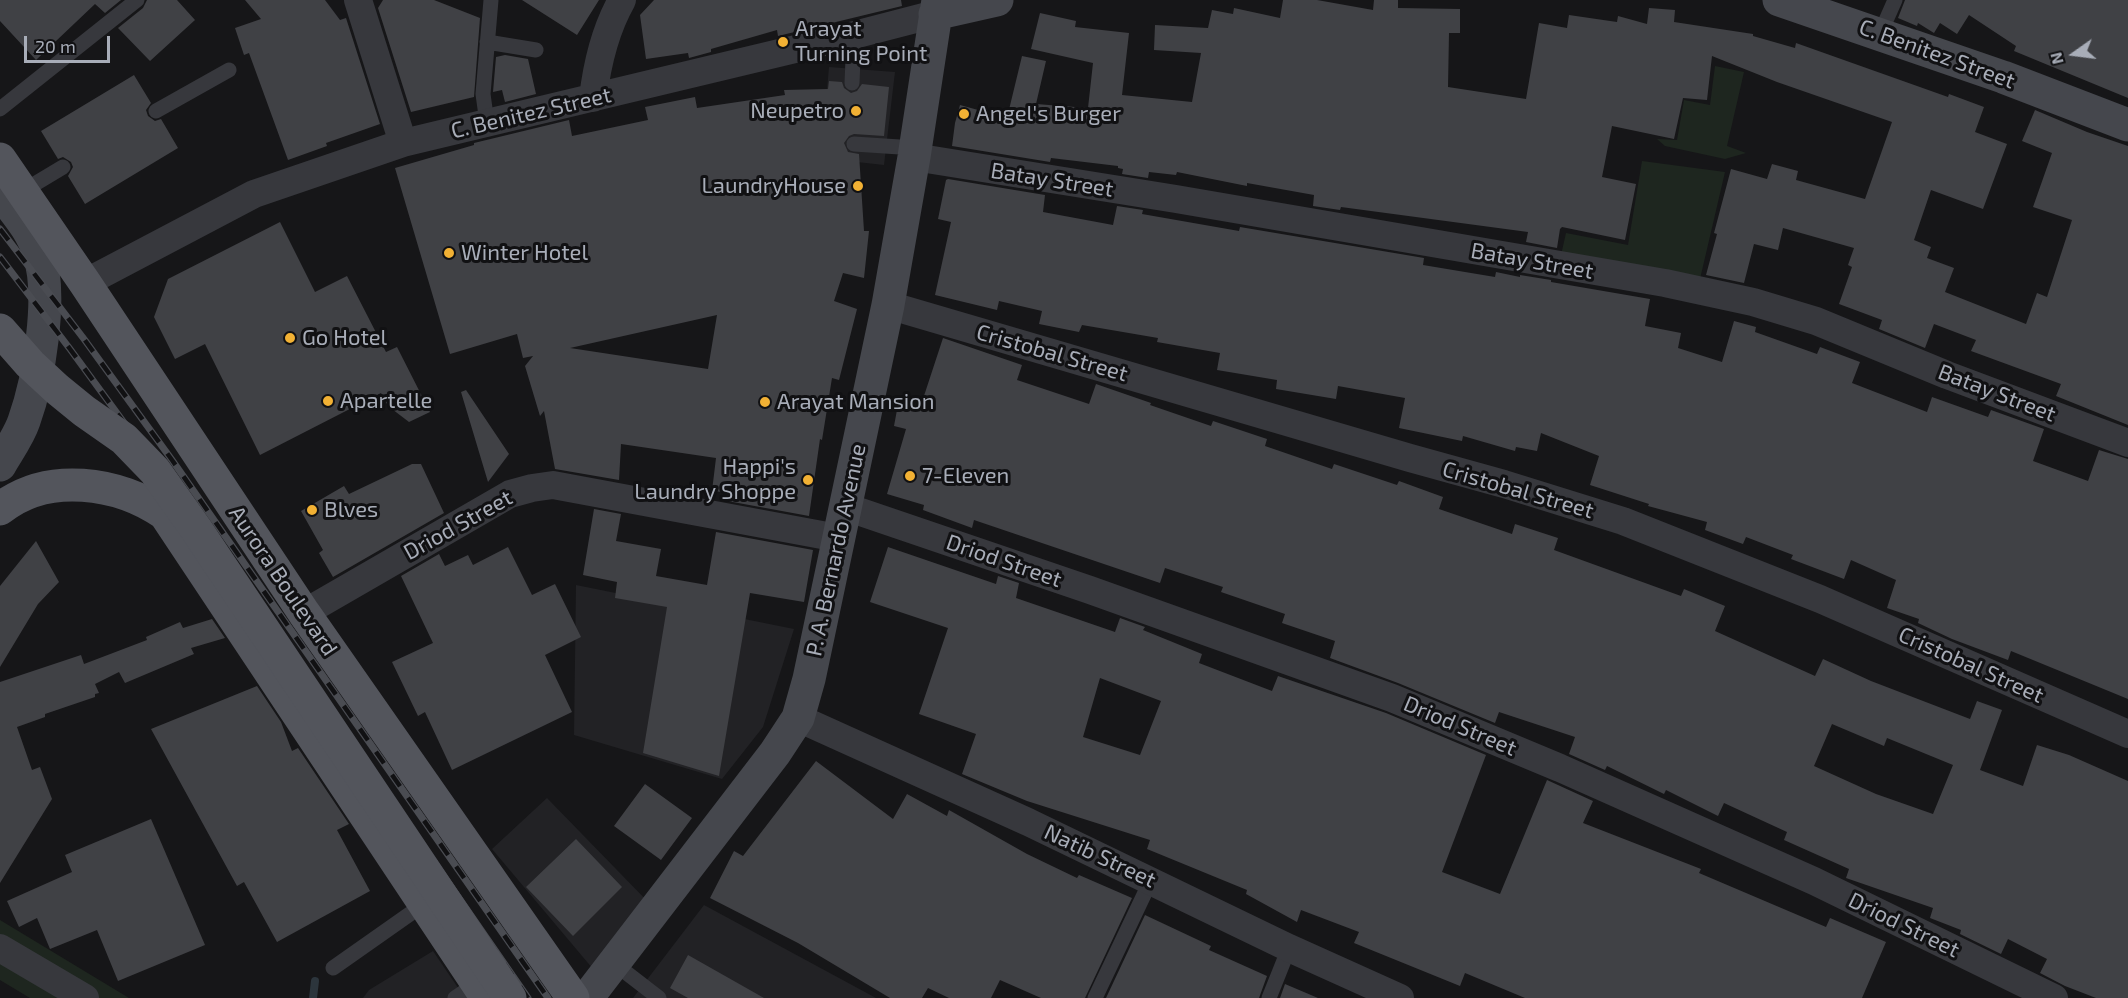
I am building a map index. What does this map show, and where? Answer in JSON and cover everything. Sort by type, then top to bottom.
[{"type":"main road","name":"Aurora Boulevard","points":[[0,159],[11,192],[85,283],[304,613],[573,998]]},
{"type":"main road","name":"Aurora Boulevard","points":[[0,330],[30,364],[84,411],[124,439],[155,471],[510,998]]},
{"type":"main road","points":[[0,509],[20,496],[43,489],[64,484],[85,484],[114,490],[148,502],[165,514],[424,904],[473,993]]},
{"type":"street","points":[[358,0],[403,143]]},
{"type":"street","points":[[593,98],[596,70],[612,18],[622,0]]},
{"type":"street","name":"C. Benitez Street","points":[[85,283],[254,194],[403,143],[854,35],[936,7],[997,0]]},
{"type":"street","name":"C. Benitez Street","points":[[1779,0],[2003,77],[2128,125]]},
{"type":"street","name":"P. A. Bernardo Avenue","points":[[587,998],[775,753],[798,718],[809,679],[888,305],[936,7]]},
{"type":"street","name":"Batay Street","points":[[914,153],[1665,283],[1753,302],[1816,321],[1947,375],[2128,443]]},
{"type":"street","points":[[0,465],[24,423],[35,385],[42,343],[45,297],[40,254],[11,192]]},
{"type":"street","name":"Cristobal Street","points":[[888,305],[1504,484],[1623,521],[1820,599],[2128,734]]},
{"type":"street","name":"Driod Street","points":[[304,613],[510,494],[553,485],[838,538]]},
{"type":"street","name":"Driod Street","points":[[846,507],[1090,590],[1392,698],[1560,768],[1814,881],[2054,998]]},
{"type":"street","name":"Natib Street","points":[[798,718],[1400,998]]},
{"type":"street","points":[[0,948],[85,998]]},
{"type":"lane","points":[[0,109],[137,0]]},
{"type":"lane","points":[[487,123],[483,94],[491,0]]},
{"type":"lane","points":[[1880,34],[1895,0]]},
{"type":"lane","points":[[852,83],[854,35]]},
{"type":"lane","points":[[487,42],[536,50]]},
{"type":"lane","points":[[156,111],[229,70]]},
{"type":"lane","points":[[854,144],[914,153]]},
{"type":"lane","points":[[11,192],[63,167]]},
{"type":"lane","points":[[1095,998],[1150,880]]},
{"type":"lane","points":[[333,968],[424,904]]},
{"type":"lane","points":[[1269,998],[1290,948]]},
{"type":"lane","points":[[615,964],[659,998]]},
{"type":"shaded area","points":[[1715,66],[1744,72],[1727,146],[1746,153],[1725,159],[1665,146],[1657,139],[1677,140],[1684,100],[1710,105]]},
{"type":"shaded area","points":[[829,67],[895,72],[884,165],[821,158]]},
{"type":"shaded area","points":[[1642,161],[1725,172],[1700,279],[1561,255],[1566,233],[1628,245]]},
{"type":"shaded area","points":[[576,585],[794,629],[763,727],[722,779],[574,735]]},
{"type":"shaded area","points":[[547,798],[652,906],[593,969],[492,849]]},
{"type":"shaded area","points":[[704,905],[876,998],[633,998]]},
{"type":"shaded area","points":[[0,920],[129,998],[30,998],[0,980]]},
{"type":"shaded area","points":[[433,951],[465,998],[363,998],[369,990]]},
{"type":"building","points":[[0,0],[121,0],[105,13],[95,4],[36,60],[0,21]]},
{"type":"building","points":[[147,0],[177,0],[195,20],[150,61],[118,28],[143,8]]},
{"type":"building","points":[[245,0],[325,0],[340,20],[346,18],[380,124],[326,143],[327,146],[288,160],[249,53],[244,55],[235,28],[261,19]]},
{"type":"building","points":[[383,0],[434,0],[480,18],[474,97],[411,112],[378,8]]},
{"type":"building","points":[[522,0],[599,0],[577,35]]},
{"type":"building","points":[[654,0],[901,0],[902,6],[778,36],[777,30],[711,49],[711,52],[689,58],[688,53],[646,59],[640,15]]},
{"type":"building","points":[[1283,0],[1317,0],[1373,10],[1374,0],[1398,0],[1398,8],[1460,9],[1460,33],[1449,33],[1448,87],[1526,99],[1539,23],[1567,28],[1569,15],[1617,22],[1618,16],[1647,24],[1649,8],[1675,10],[1674,22],[1753,34],[1753,36],[1795,48],[1796,43],[1948,97],[1949,94],[1984,107],[1975,132],[2007,144],[1983,209],[1931,190],[1914,240],[1931,247],[1927,258],[1954,268],[1945,292],[2026,324],[2037,293],[2047,297],[2072,220],[2033,207],[2052,153],[2022,141],[2035,110],[2128,146],[2128,425],[2056,396],[2061,384],[1971,351],[1976,340],[1934,324],[1925,348],[1879,329],[1882,320],[1839,304],[1852,267],[1848,265],[1854,248],[1783,228],[1778,250],[1754,244],[1744,283],[1706,275],[1717,234],[1714,233],[1731,169],[1767,179],[1772,164],[1798,171],[1796,180],[1865,199],[1892,122],[1777,82],[1712,56],[1707,100],[1683,98],[1674,139],[1612,126],[1602,177],[1636,184],[1625,240],[1562,227],[1557,248],[1526,242],[1528,232],[1341,207],[1340,210],[1313,206],[1314,195],[1247,183],[1247,186],[1177,172],[1176,175],[1149,172],[1148,178],[1122,174],[1123,169],[1118,166],[1051,158],[1050,162],[952,146],[960,105],[1007,118],[1022,56],[1046,61],[1036,104],[1088,108],[1093,63],[1031,49],[1040,13],[1076,21],[1075,27],[1129,33],[1122,95],[1192,102],[1201,53],[1154,50],[1155,25],[1208,28],[1212,10],[1233,14],[1234,8],[1280,18]]},
{"type":"building","points":[[1905,0],[2128,0],[2128,98],[2014,51],[2016,46],[1969,15],[1957,34],[1940,23],[1934,33],[1918,23],[1917,26],[1898,18]]},
{"type":"building","points":[[505,55],[528,59],[536,94],[505,102],[502,90],[493,92],[496,57]]},
{"type":"building","points":[[134,75],[151,103],[146,110],[148,116],[155,121],[161,119],[178,148],[85,204],[68,176],[73,167],[71,162],[63,157],[58,159],[41,131]]},
{"type":"building","points":[[829,81],[842,82],[844,88],[851,93],[857,91],[862,84],[889,87],[884,136],[854,134],[849,136],[844,143],[848,152],[859,154],[864,231],[869,231],[864,278],[843,273],[834,301],[857,309],[839,380],[832,378],[822,440],[820,439],[809,516],[722,500],[723,492],[712,491],[716,458],[621,444],[619,480],[555,469],[544,411],[540,416],[525,366],[533,356],[523,358],[517,334],[450,354],[395,168],[474,145],[474,143],[569,120],[572,136],[648,120],[645,107],[695,97],[697,108],[785,95],[784,90],[828,89]],"holes":[[[717,315],[708,369],[570,348]]]},
{"type":"building","points":[[948,179],[1045,195],[1043,212],[1113,225],[1117,206],[1143,210],[1142,214],[1239,231],[1240,227],[1424,258],[1423,265],[1495,277],[1496,272],[1520,277],[1520,275],[1650,299],[1645,326],[1681,333],[1678,348],[1722,362],[1734,321],[1756,327],[1755,332],[1817,354],[1820,347],[1860,362],[1852,383],[1927,412],[1932,397],[1988,417],[1991,410],[2044,429],[2033,461],[2088,481],[2099,450],[2128,459],[2128,699],[2011,651],[2008,660],[1952,639],[1918,623],[1919,619],[1887,608],[1896,580],[1851,560],[1844,579],[1791,559],[1793,555],[1746,537],[1743,544],[1705,530],[1707,522],[1648,506],[1649,504],[1590,485],[1599,456],[1541,433],[1537,451],[1516,447],[1515,451],[1463,436],[1462,441],[1399,428],[1405,398],[1338,386],[1336,399],[1276,389],[1277,380],[1217,370],[1220,353],[1157,342],[1158,338],[1082,325],[1079,332],[1039,324],[1042,311],[999,301],[997,310],[935,295],[951,222],[938,219]]},
{"type":"building","points":[[280,222],[315,292],[347,276],[386,352],[397,347],[430,412],[409,422],[388,406],[381,393],[260,455],[205,344],[175,359],[154,317],[168,279]]},
{"type":"building","points":[[943,338],[1022,365],[1017,380],[1089,404],[1096,384],[1211,426],[1213,421],[1267,439],[1265,446],[1332,469],[1334,464],[1397,485],[1399,481],[1443,497],[1439,509],[1512,534],[1515,524],[1558,538],[1554,550],[1681,596],[1684,589],[1725,606],[1715,631],[1815,676],[1823,659],[1871,681],[1970,719],[1977,701],[2002,710],[1980,770],[2023,786],[2037,745],[2069,755],[2128,781],[2128,998],[2096,998],[2065,986],[2040,973],[2047,959],[2008,939],[2001,954],[1960,934],[1961,930],[1930,918],[1933,908],[1846,878],[1849,869],[1784,840],[1787,832],[1724,803],[1718,816],[1666,790],[1664,794],[1607,766],[1605,770],[1569,754],[1575,737],[1499,712],[1495,723],[1330,658],[1335,641],[1282,623],[1285,614],[1221,592],[1223,587],[1165,568],[1160,583],[974,520],[972,528],[923,510],[924,505],[887,494],[906,429],[894,426],[899,399],[921,405]],"holes":[[[1832,724],[1884,746],[1887,738],[1953,765],[1933,814],[1876,794],[1814,766]]]},
{"type":"building","points":[[466,390],[509,454],[488,482],[461,392]]},
{"type":"building","points":[[412,464],[421,464],[444,513],[333,577],[319,553],[323,550],[301,511],[344,486],[349,494]]},
{"type":"building","points":[[594,509],[621,514],[616,541],[661,549],[656,576],[707,585],[716,532],[813,550],[804,602],[750,593],[719,776],[643,753],[667,607],[615,598],[617,582],[583,575]]},
{"type":"building","points":[[36,541],[59,582],[38,604],[0,667],[0,586]]},
{"type":"building","points":[[508,547],[532,595],[555,584],[581,637],[545,655],[572,712],[452,770],[425,712],[418,716],[392,662],[433,643],[401,576],[439,554],[445,566],[468,555],[473,565]]},
{"type":"building","points":[[888,547],[996,584],[998,576],[1019,583],[1016,598],[1115,632],[1120,618],[1145,627],[1143,630],[1202,654],[1199,663],[1272,691],[1278,676],[1386,713],[1486,755],[1442,872],[1500,894],[1547,780],[1593,801],[1583,823],[1701,869],[1699,873],[1826,927],[1830,918],[1886,942],[1862,998],[1525,998],[1465,973],[1460,986],[1354,943],[1359,932],[1301,910],[1297,922],[1246,894],[1247,890],[1147,849],[1150,840],[1027,801],[962,774],[976,734],[919,714],[948,628],[870,602]],"holes":[[[1100,678],[1161,701],[1140,755],[1083,737]]]},
{"type":"building","points":[[212,619],[225,638],[191,648],[194,654],[125,683],[119,672],[95,684],[99,693],[95,694],[95,697],[45,714],[45,717],[17,727],[32,770],[40,767],[52,799],[0,883],[0,682],[81,655],[84,664],[147,640],[146,637],[180,622],[183,628]]},
{"type":"building","points":[[257,686],[281,722],[292,751],[298,748],[349,824],[337,830],[370,891],[277,942],[244,882],[237,886],[151,729]]},
{"type":"building","points":[[816,761],[893,819],[907,794],[947,816],[949,810],[1027,854],[1077,878],[1079,875],[1132,898],[1085,998],[1041,998],[1000,980],[991,998],[949,998],[928,988],[922,998],[890,998],[798,943],[710,898],[734,851],[743,856]]},
{"type":"building","points":[[645,784],[692,818],[661,860],[614,826]]},
{"type":"building","points":[[151,819],[205,945],[118,981],[97,930],[50,949],[37,918],[19,927],[7,901],[72,872],[65,855]]},
{"type":"building","points":[[576,839],[622,887],[573,936],[526,887]]},
{"type":"building","points":[[1145,915],[1211,946],[1209,950],[1267,976],[1259,998],[1106,998]]},
{"type":"building","points":[[688,955],[764,998],[688,998],[670,988]]},
{"type":"building","points":[[1285,984],[1318,998],[1280,998]]},
{"type":"waterway","points":[[313,998],[315,981]]},
{"type":"railway","points":[[0,229],[172,460],[548,998]]},
{"type":"railway","points":[[0,257],[232,570],[528,998]]},
{"type":"place","name":"Arayat Turning Point","points":[[783,42]]},
{"type":"place","name":"Neupetro","points":[[856,111]]},
{"type":"place","name":"Angel's Burger","points":[[964,114]]},
{"type":"place","name":"LaundryHouse","points":[[858,186]]},
{"type":"place","name":"Winter Hotel","points":[[449,253]]},
{"type":"place","name":"Go Hotel","points":[[290,338]]},
{"type":"place","name":"Apartelle","points":[[328,401]]},
{"type":"place","name":"Arayat Mansion","points":[[765,402]]},
{"type":"place","name":"7-Eleven","points":[[910,476]]},
{"type":"place","name":"Happi's Laundry Shoppe","points":[[808,480]]},
{"type":"place","name":"Blves","points":[[312,510]]}]
